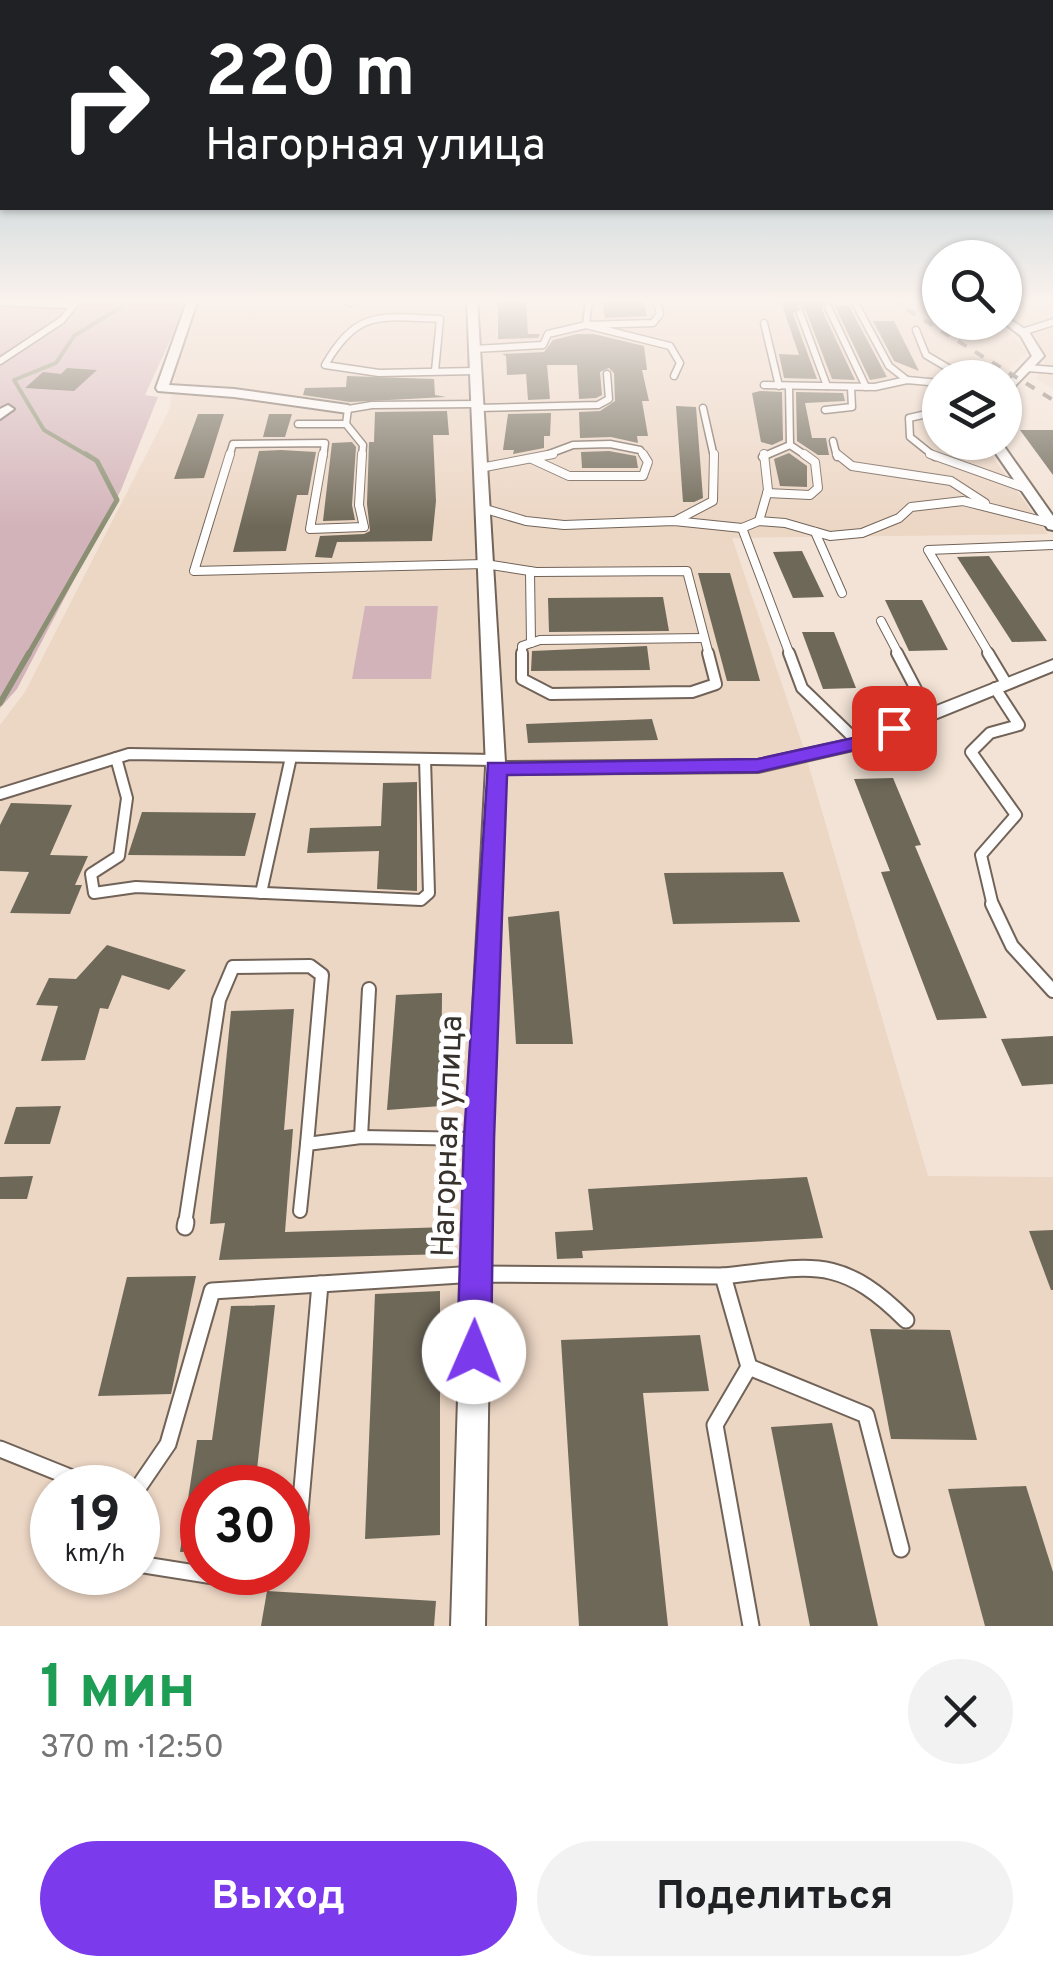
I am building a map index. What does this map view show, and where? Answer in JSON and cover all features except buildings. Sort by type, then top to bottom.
[{"type":"street","points":[[166,375],[162,388],[234,392],[348,409]]},
{"type":"street","name":"Нагорная улица","points":[[468,1626],[479,1139],[496,764],[476,375]]},
{"type":"street","points":[[1007,460],[1052,524]]},
{"type":"street","points":[[496,764],[758,766],[859,743],[1053,664]]},
{"type":"lane","points":[[607,375],[609,399],[598,406],[372,404],[348,409],[346,424],[363,446],[359,505],[364,527],[310,529],[324,443],[234,444],[194,572],[486,564],[530,572],[687,571],[716,684],[692,692],[550,694],[522,679],[522,646],[704,638]]},
{"type":"lane","points":[[767,494],[810,495],[818,488],[815,462],[790,445],[784,423],[792,401],[778,375]]},
{"type":"lane","points":[[823,375],[827,386]]},
{"type":"lane","points":[[860,375],[866,387]]},
{"type":"lane","points":[[900,375],[907,380]]},
{"type":"lane","points":[[764,386],[866,387],[922,381]]},
{"type":"lane","points":[[825,410],[852,407],[851,387]]},
{"type":"lane","points":[[674,521],[713,501],[714,451],[702,408]]},
{"type":"lane","points":[[922,415],[908,418],[910,437],[922,447]]},
{"type":"lane","points":[[298,424],[346,424]]},
{"type":"lane","points":[[834,442],[838,459],[852,466],[950,481],[996,507]]},
{"type":"lane","points":[[480,468],[532,459],[552,456],[573,445],[610,444],[640,450],[648,462],[643,476],[585,477],[545,472],[532,459]]},
{"type":"lane","points":[[759,520],[767,494],[762,455],[790,445]]},
{"type":"lane","points":[[944,460],[1026,488]]},
{"type":"lane","points":[[482,508],[526,521],[564,526],[674,521],[742,528],[759,520],[830,536],[862,533],[899,518],[911,506],[963,501],[1052,524]]},
{"type":"lane","points":[[742,528],[802,688],[859,743]]},
{"type":"lane","points":[[816,532],[842,592]]},
{"type":"lane","points":[[1053,545],[928,550],[1019,725],[990,733],[971,752],[1016,816],[981,855],[990,907],[1019,960],[1053,991]]},
{"type":"lane","points":[[530,572],[531,643]]},
{"type":"lane","points":[[880,622],[929,714]]},
{"type":"lane","points":[[0,794],[129,754],[425,759],[496,764]]},
{"type":"lane","points":[[261,893],[291,756]]},
{"type":"lane","points":[[116,758],[126,798],[119,856],[91,874],[94,893],[136,886],[421,900],[429,893],[425,759]]},
{"type":"lane","points":[[185,1228],[219,1000],[233,967],[310,966],[322,975],[300,1211]]},
{"type":"lane","points":[[360,1137],[369,989]]},
{"type":"lane","points":[[307,1144],[360,1137],[479,1139]]},
{"type":"lane","points":[[154,1465],[168,1444],[212,1291],[476,1274],[723,1276],[821,1266],[875,1289],[906,1320]]},
{"type":"lane","points":[[723,1276],[749,1367],[716,1425],[750,1626]]},
{"type":"lane","points":[[304,1465],[320,1284]]},
{"type":"lane","points":[[749,1367],[866,1415],[902,1549]]},
{"type":"lane","points":[[0,1449],[40,1465]]},
{"type":"shaded area","points":[[0,375],[154,375],[145,395],[158,397],[121,490],[17,689],[0,708]]},
{"type":"shaded area","points":[[174,375],[922,375],[922,460],[995,460],[1048,534],[732,538],[803,746],[928,1176],[1053,1177],[1053,1626],[0,1626],[0,725],[25,692],[170,408]]},
{"type":"shaded area","points":[[1038,375],[1053,375],[1053,389],[1036,379]]},
{"type":"shaded area","points":[[365,606],[438,606],[431,679],[352,679]]},
{"type":"waterway","points":[[27,375],[14,380],[44,430],[90,457]]},
{"type":"waterway","points":[[28,655],[117,500],[97,461],[86,454]]},
{"type":"waterway","points":[[0,703],[29,653]]},
{"type":"railway","points":[[1012,375],[1053,400]]},
{"type":"route","points":[[474,1352],[479,1139],[496,768],[758,766],[859,743],[894,728]]}]
